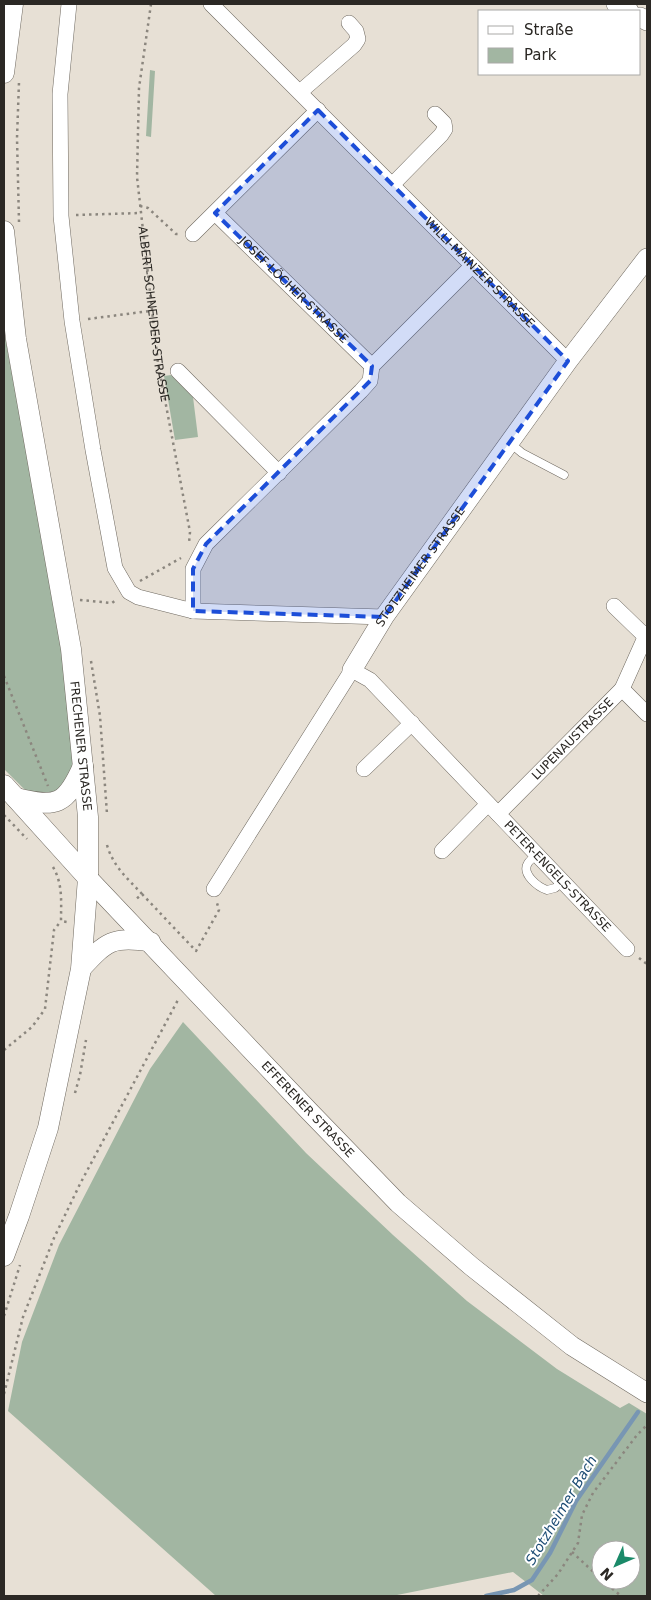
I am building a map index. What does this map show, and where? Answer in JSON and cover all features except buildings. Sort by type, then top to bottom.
[{"type":"main road","points":[[4,73],[13,4]]},
{"type":"main road","name":"FRECHENER STRASSE","points":[[4,231],[16,339],[71,650],[88,817],[88,878],[81,969],[48,1128],[20,1216],[4,1256]]},
{"type":"main road","points":[[10,792],[39,804],[56,802],[71,790],[83,766]]},
{"type":"main road","name":"EFFERENER STRASSE","points":[[10,792],[88,878]]},
{"type":"street","points":[[69,4],[60,94],[61,216],[72,321],[115,568],[129,592],[138,597],[193,611],[384,617]]},
{"type":"street","points":[[616,4],[627,10]]},
{"type":"street","name":"WILLI-MAINZER-STRASSE","points":[[216,5],[568,361]]},
{"type":"street","points":[[300,92],[354,45],[358,39],[356,31],[349,23]]},
{"type":"street","points":[[193,234],[318,110]]},
{"type":"street","points":[[392,185],[445,129],[444,124],[435,114]]},
{"type":"street","name":"JOSEF-LÖCHER-STRASSE","points":[[215,213],[372,366]]},
{"type":"street","name":"STOTZHEIMER STRASSE","points":[[214,889],[384,617],[568,361],[647,258]]},
{"type":"street","points":[[193,611],[193,569],[206,544],[370,381],[372,366],[472,266]]},
{"type":"street","points":[[178,371],[279,473]]},
{"type":"street","points":[[614,606],[646,635],[622,689]]},
{"type":"street","name":"PETER-ENGELS-STRASSE","points":[[352,670],[370,680],[627,949]]},
{"type":"street","name":"LUPENAUSTRASSE","points":[[494,809],[622,689],[647,714]]},
{"type":"street","points":[[364,769],[412,723]]},
{"type":"street","points":[[442,851],[494,809]]},
{"type":"street","name":"EFFERENER STRASSE","points":[[88,878],[398,1203],[471,1266],[572,1346],[647,1393]]},
{"type":"street","points":[[81,969],[96,953],[113,941],[130,939],[150,942]]},
{"type":"lane","points":[[509,442],[522,453],[564,475]]},
{"type":"lane","points":[[537,854],[528,863],[527,867],[528,874],[533,882],[547,890],[554,888],[562,881]]},
{"type":"path","name":"ALBERT-SCHNEIDER-STRASSE","points":[[151,4],[139,96],[137,168],[140,213],[150,310],[167,416],[190,532],[189,543]]},
{"type":"path","points":[[140,206],[148,208],[176,234],[193,234]]},
{"type":"path","points":[[61,216],[140,213]]},
{"type":"path","points":[[72,321],[150,310]]},
{"type":"path","points":[[64,603],[81,600],[112,603],[129,592],[142,579],[174,563],[186,552]]},
{"type":"path","points":[[4,676],[50,788]]},
{"type":"path","points":[[4,815],[29,841]]},
{"type":"path","points":[[4,1050],[32,1027],[45,1009],[54,930],[61,921],[62,893],[54,869],[48,862]]},
{"type":"path","points":[[142,894],[196,951],[219,910],[214,889]]},
{"type":"path","points":[[61,921],[85,923]]},
{"type":"path","points":[[4,1394],[23,1318],[54,1238],[80,1184],[179,998]]},
{"type":"path","points":[[538,1596],[558,1574],[578,1543],[582,1515],[593,1493],[637,1435],[647,1425]]},
{"type":"path","points":[[572,1552],[591,1570]]},
{"type":"highlighted area","points":[[318,110],[568,361],[384,617],[193,611],[193,569],[206,544],[370,381],[372,366],[215,213]]},
{"type":"green space","points":[[150,70],[155,71],[151,137],[146,136]]},
{"type":"green space","points":[[4,330],[63,653],[73,762],[69,775],[58,790],[52,793],[34,795],[24,789],[4,769]]},
{"type":"green space","points":[[171,375],[193,397],[198,437],[175,440],[164,376]]},
{"type":"green space","points":[[183,1022],[306,1153],[467,1301],[557,1369],[620,1408],[629,1403],[647,1414],[647,1596],[544,1596],[513,1572],[392,1596],[216,1596],[8,1411],[22,1342],[59,1245],[150,1069]]},
{"type":"waterway","name":"Stotzheimer Bach","points":[[486,1596],[514,1590],[532,1580],[550,1553],[576,1501],[638,1412]]}]
